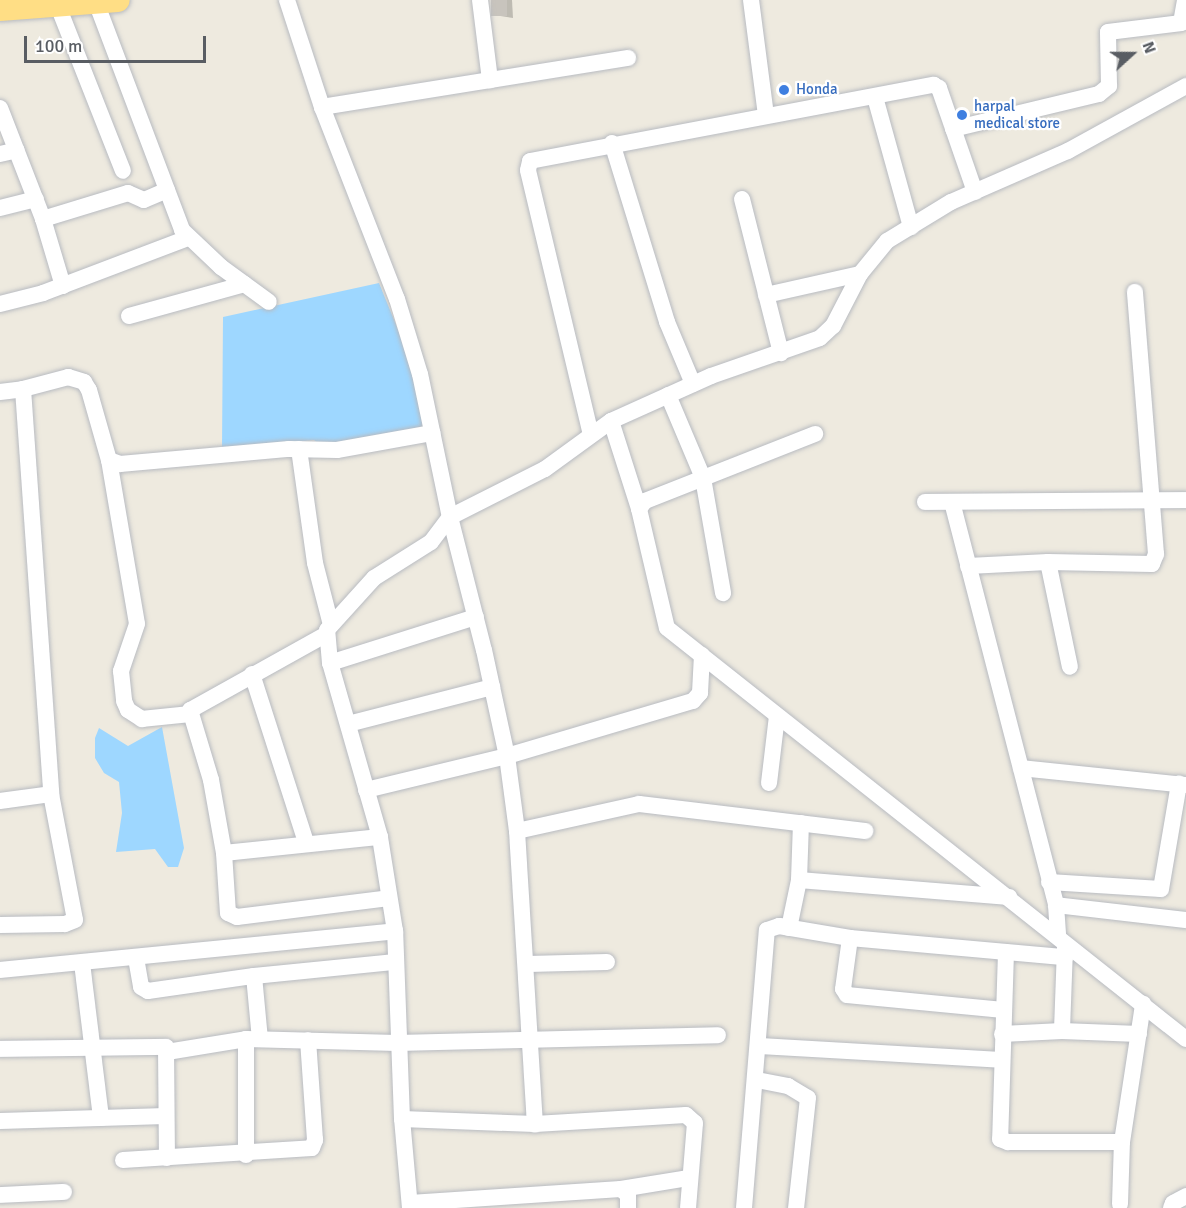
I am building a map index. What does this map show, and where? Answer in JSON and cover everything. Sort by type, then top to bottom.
[{"type":"highway","points":[[0,9],[107,1]]},
{"type":"street","points":[[287,0],[322,107],[397,299],[420,374],[450,517],[492,687],[507,756],[517,831],[528,964],[535,1124]]},
{"type":"street","points":[[480,0],[490,80]]},
{"type":"street","points":[[751,0],[766,115]]},
{"type":"street","points":[[953,129],[1099,94],[1109,86],[1108,32],[1181,23],[1185,0]]},
{"type":"street","points":[[107,1],[167,190],[188,238],[269,302]]},
{"type":"street","points":[[58,6],[123,171]]},
{"type":"street","points":[[322,107],[628,58]]},
{"type":"street","points":[[591,435],[528,170],[530,161],[538,156],[937,86],[975,192]]},
{"type":"street","points":[[389,898],[231,917],[224,853],[211,780],[190,714],[193,708],[328,630],[374,578],[430,542],[450,517],[545,469],[611,421],[693,384],[820,338],[833,326],[860,274],[879,247],[975,192],[1068,151],[1186,86]]},
{"type":"street","points":[[875,97],[911,227]]},
{"type":"street","points":[[0,108],[36,199],[63,286]]},
{"type":"street","points":[[612,143],[667,321],[693,384]]},
{"type":"street","points":[[0,154],[18,150]]},
{"type":"street","points":[[43,219],[128,193],[144,200],[167,190]]},
{"type":"street","points":[[0,208],[36,199]]},
{"type":"street","points":[[742,199],[781,353]]},
{"type":"street","points":[[0,303],[63,286],[188,238]]},
{"type":"street","points":[[766,295],[860,274]]},
{"type":"street","points":[[129,316],[245,284]]},
{"type":"street","points":[[968,566],[1048,562],[1152,564],[1156,554],[1150,500],[1136,292]]},
{"type":"street","points":[[0,393],[68,377],[84,382],[97,411],[109,460],[137,624],[121,671],[124,701],[128,710],[141,719],[190,714]]},
{"type":"street","points":[[0,925],[65,924],[75,920],[51,794],[23,389]]},
{"type":"street","points":[[668,395],[703,478],[723,593]]},
{"type":"street","points":[[611,421],[639,508],[665,624],[777,716],[1009,897],[1063,944],[1186,1039]]},
{"type":"street","points":[[109,460],[120,464],[299,449],[342,450],[432,433]]},
{"type":"street","points":[[639,508],[645,501],[815,434]]},
{"type":"street","points":[[299,449],[315,563],[328,630],[330,663],[380,837],[394,931],[397,1043],[410,1205],[556,1201],[689,1178]]},
{"type":"street","points":[[925,502],[1186,500]]},
{"type":"street","points":[[952,502],[1056,905],[1063,944],[1062,1031]]},
{"type":"street","points":[[1048,562],[1070,667]]},
{"type":"street","points":[[330,663],[476,617]]},
{"type":"street","points":[[366,790],[507,756],[693,701],[700,693],[702,655]]},
{"type":"street","points":[[252,674],[306,842]]},
{"type":"street","points":[[348,723],[492,687]]},
{"type":"street","points":[[770,783],[777,716]]},
{"type":"street","points":[[1021,768],[1183,784],[1161,889],[1050,882]]},
{"type":"street","points":[[0,801],[51,794]]},
{"type":"street","points":[[517,831],[639,804],[866,831]]},
{"type":"street","points":[[789,928],[799,880],[801,823]]},
{"type":"street","points":[[224,853],[306,842],[380,837]]},
{"type":"street","points":[[799,880],[1009,897]]},
{"type":"street","points":[[1056,905],[1186,920]]},
{"type":"street","points":[[744,1208],[760,1046],[764,936],[773,927],[850,938],[1006,952],[1063,944]]},
{"type":"street","points":[[0,970],[394,931]]},
{"type":"street","points":[[850,938],[843,989],[847,995],[1004,1010]]},
{"type":"street","points":[[1006,952],[999,1134],[1002,1141],[1122,1143]]},
{"type":"street","points":[[136,958],[145,991],[254,976],[395,962]]},
{"type":"street","points":[[528,964],[607,962]]},
{"type":"street","points":[[82,963],[101,1118]]},
{"type":"street","points":[[246,1155],[253,1039],[254,976]]},
{"type":"street","points":[[1120,1204],[1122,1143],[1143,1004]]},
{"type":"street","points":[[1002,1034],[1062,1031],[1139,1034]]},
{"type":"street","points":[[0,1049],[160,1046],[167,1052],[253,1039],[397,1043],[718,1035]]},
{"type":"street","points":[[123,1160],[302,1151],[314,1144],[308,1040]]},
{"type":"street","points":[[760,1046],[1001,1060]]},
{"type":"street","points":[[167,1052],[167,1158]]},
{"type":"street","points":[[757,1080],[788,1086],[808,1098],[796,1208]]},
{"type":"street","points":[[0,1121],[166,1116]]},
{"type":"street","points":[[402,1119],[535,1124],[692,1117],[688,1208]]},
{"type":"street","points":[[621,1189],[628,1195],[628,1208]]},
{"type":"street","points":[[0,1195],[64,1192]]},
{"type":"street","points":[[1171,1208],[1173,1203],[1186,1196]]},
{"type":"water","points":[[379,283],[412,364],[425,432],[324,448],[314,440],[222,448],[223,317]]},
{"type":"water","points":[[162,727],[184,848],[178,867],[168,867],[155,849],[116,852],[122,813],[119,782],[104,773],[95,758],[95,738],[99,728],[128,746]]},
{"type":"building","points":[[491,0],[507,0],[507,16],[491,16]]},
{"type":"place","name":"Honda","points":[[784,90]]},
{"type":"place","name":"harpal medical store","points":[[962,115]]}]
